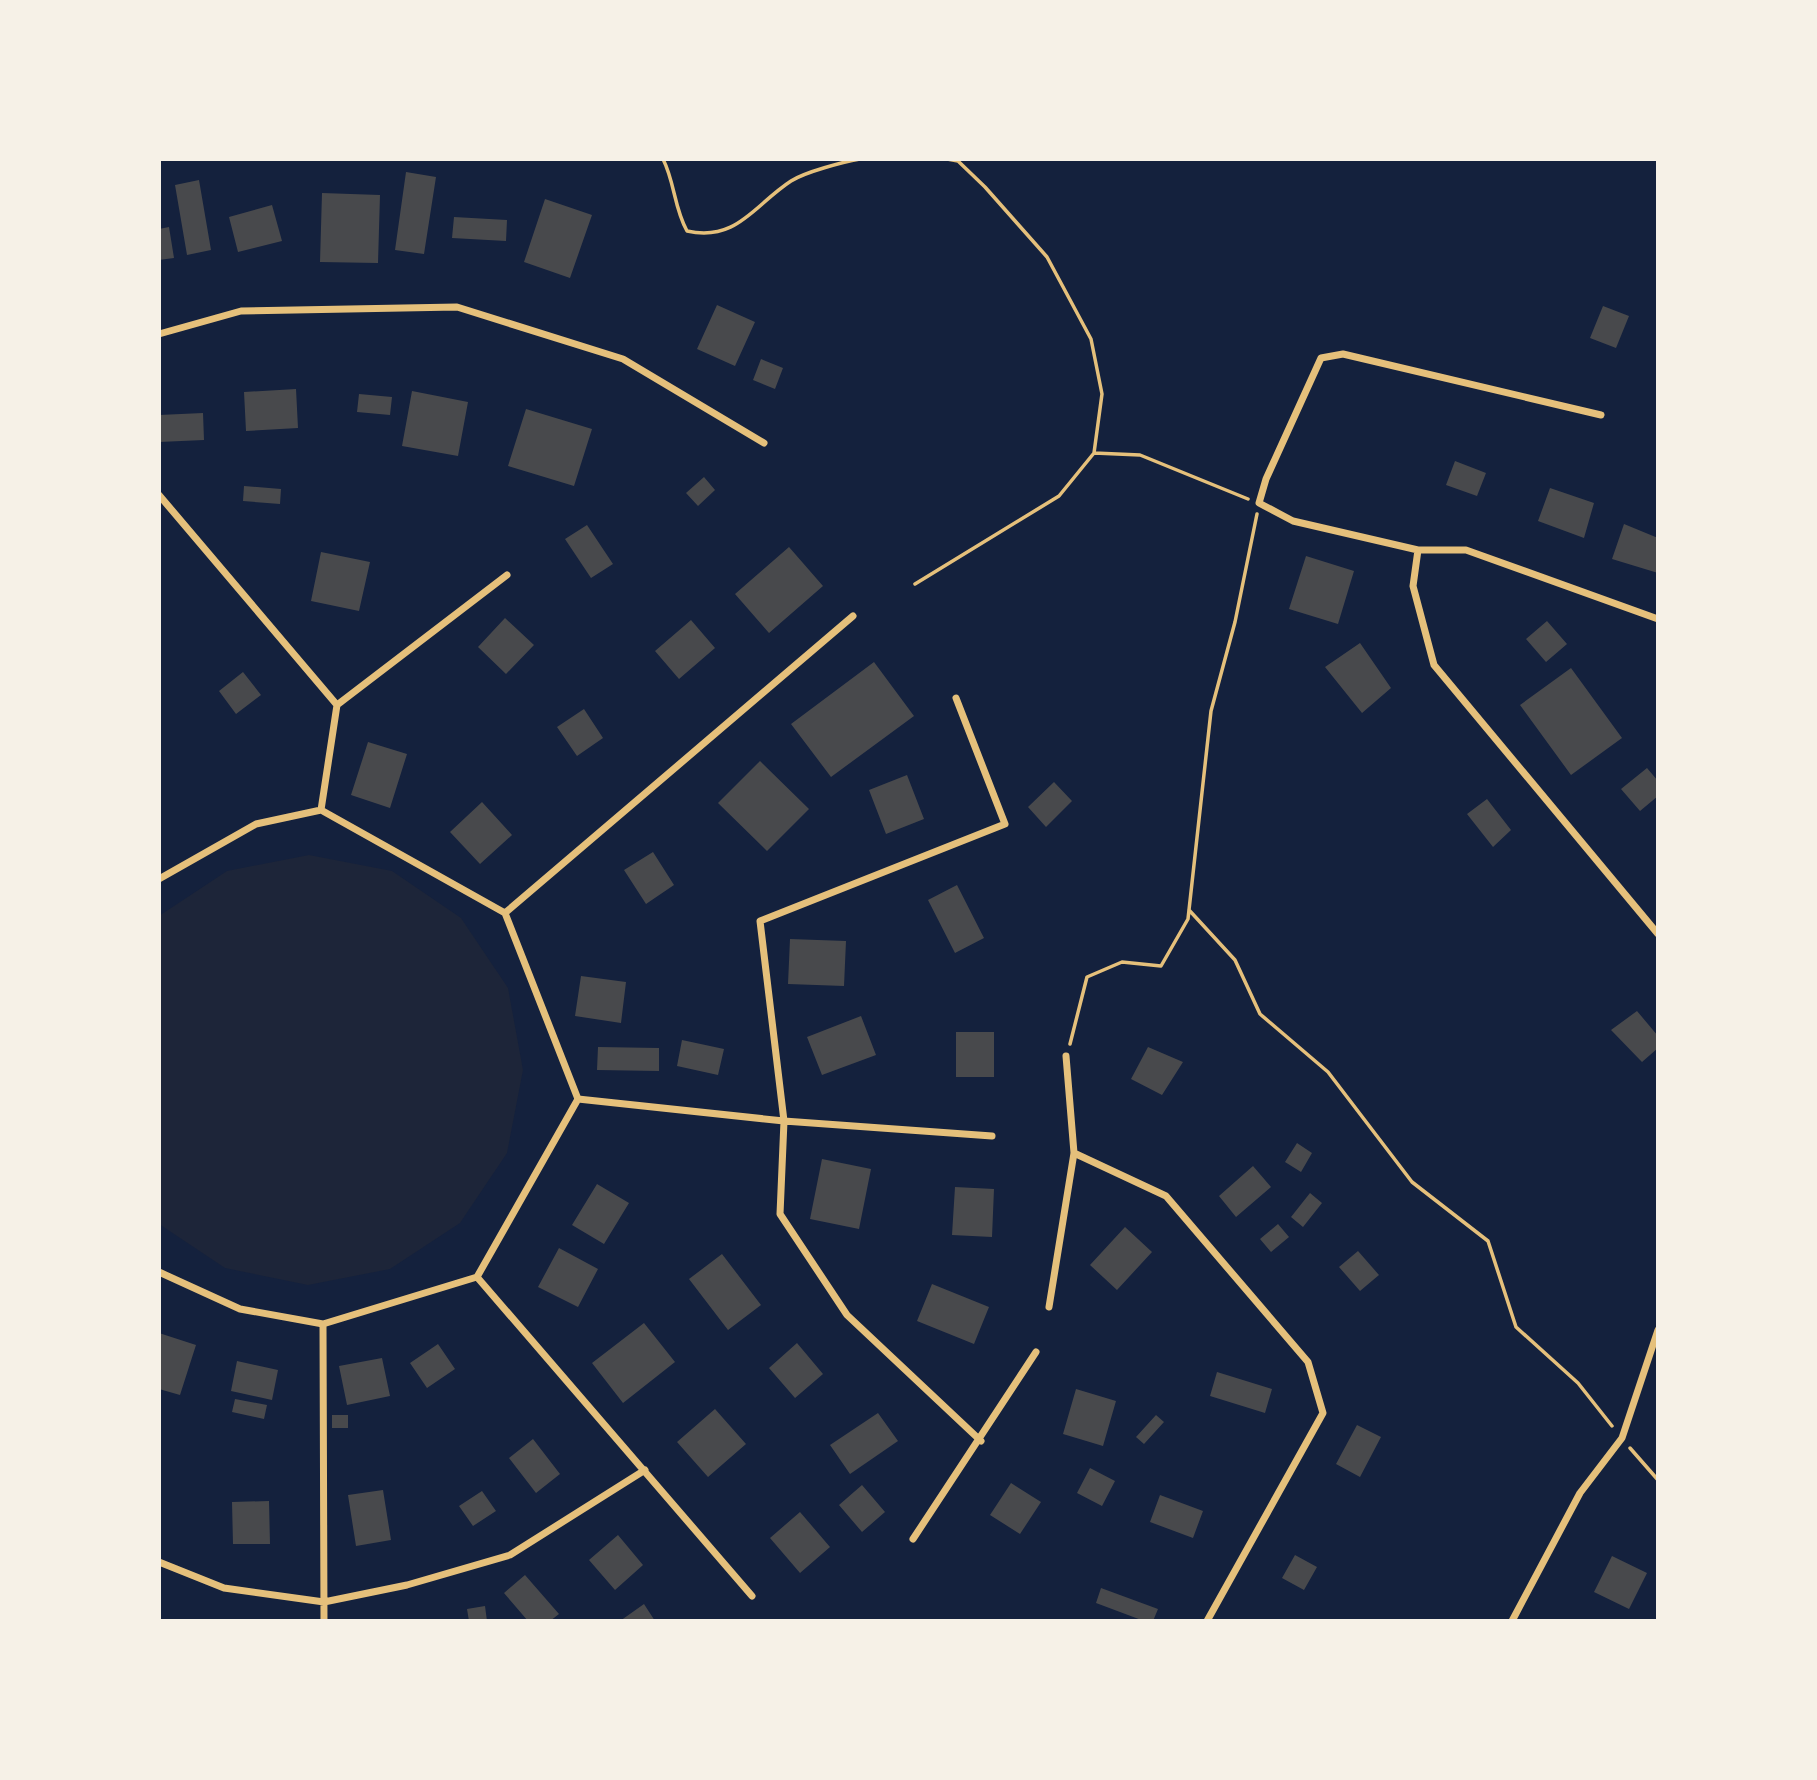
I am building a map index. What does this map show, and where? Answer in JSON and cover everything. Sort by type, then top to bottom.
[{"type":"street","points":[[159,334],[242,311],[457,307],[623,359],[764,443]]},
{"type":"street","points":[[1601,415],[1343,354],[1321,358],[1266,479],[1259,503],[1293,522],[1418,550],[1466,550],[1658,619]]},
{"type":"street","points":[[159,495],[337,705]]},
{"type":"street","points":[[1418,550],[1413,586],[1433,665],[1658,934]]},
{"type":"street","points":[[321,810],[337,705],[507,575]]},
{"type":"street","points":[[505,913],[853,616]]},
{"type":"street","points":[[956,698],[1005,824],[760,921],[784,1121],[780,1214],[847,1315],[981,1441]]},
{"type":"street","points":[[159,879],[256,824],[321,810],[505,913],[578,1099]]},
{"type":"street","points":[[1049,1307],[1074,1153],[1066,1056]]},
{"type":"street","points":[[578,1099],[784,1121],[992,1136]]},
{"type":"street","points":[[159,1272],[240,1309],[323,1324],[477,1277],[578,1099]]},
{"type":"street","points":[[1074,1153],[1166,1196],[1308,1362],[1323,1413],[1207,1621]]},
{"type":"street","points":[[477,1277],[752,1596]]},
{"type":"street","points":[[323,1324],[324,1621]]},
{"type":"street","points":[[1512,1621],[1580,1493],[1622,1438],[1658,1330]]},
{"type":"street","points":[[913,1539],[981,1441],[1036,1352]]},
{"type":"street","points":[[159,1562],[224,1588],[324,1602],[407,1585],[509,1555],[645,1470]]},
{"type":"path","points":[[663,159],[670,173],[677,214],[687,231],[707,236],[730,229],[792,180],[860,159]]},
{"type":"path","points":[[915,584],[1059,496],[1094,453],[1102,394],[1091,339],[1047,257],[976,178],[958,161],[947,159]]},
{"type":"path","points":[[1066,1056],[1087,977],[1122,962],[1161,966],[1188,919],[1211,711],[1235,622],[1259,503],[1140,455],[1094,453]]},
{"type":"path","points":[[1189,910],[1235,960],[1260,1014],[1328,1072],[1412,1182],[1488,1241],[1516,1328],[1578,1382],[1658,1479]]},
{"type":"shaded area","points":[[309,855],[392,871],[461,918],[508,988],[523,1070],[507,1153],[460,1223],[390,1269],[308,1285],[225,1268],[159,1224],[159,916],[227,871]]},
{"type":"building","points":[[406,172],[436,177],[424,254],[395,250]]},
{"type":"building","points":[[199,180],[211,250],[187,255],[175,185]]},
{"type":"building","points":[[322,193],[380,195],[378,263],[320,262]]},
{"type":"building","points":[[545,199],[592,215],[570,278],[524,262]]},
{"type":"building","points":[[272,205],[282,241],[238,252],[229,217]]},
{"type":"building","points":[[454,217],[507,220],[506,241],[452,238]]},
{"type":"building","points":[[169,227],[174,258],[159,260],[159,229]]},
{"type":"building","points":[[717,305],[755,322],[735,366],[697,349]]},
{"type":"building","points":[[1603,306],[1629,316],[1616,348],[1590,338]]},
{"type":"building","points":[[761,359],[783,368],[775,389],[753,380]]},
{"type":"building","points":[[296,389],[298,428],[246,431],[244,392]]},
{"type":"building","points":[[412,391],[468,402],[458,456],[402,446]]},
{"type":"building","points":[[359,394],[392,397],[390,415],[357,412]]},
{"type":"building","points":[[526,409],[592,429],[574,486],[508,466]]},
{"type":"building","points":[[203,413],[204,440],[159,442],[159,415]]},
{"type":"building","points":[[1455,461],[1486,473],[1477,496],[1446,485]]},
{"type":"building","points":[[704,477],[715,490],[698,506],[686,493]]},
{"type":"building","points":[[244,486],[281,489],[280,504],[243,501]]},
{"type":"building","points":[[1550,488],[1594,503],[1584,538],[1538,521]]},
{"type":"building","points":[[1624,524],[1658,538],[1658,573],[1612,559]]},
{"type":"building","points":[[587,525],[613,564],[591,578],[565,539]]},
{"type":"building","points":[[789,547],[823,586],[769,633],[735,594]]},
{"type":"building","points":[[321,552],[370,562],[359,611],[311,601]]},
{"type":"building","points":[[1306,556],[1354,571],[1338,624],[1289,609]]},
{"type":"building","points":[[505,618],[534,645],[506,674],[478,647]]},
{"type":"building","points":[[691,620],[715,648],[679,679],[655,651]]},
{"type":"building","points":[[1547,621],[1567,644],[1546,662],[1526,639]]},
{"type":"building","points":[[1360,643],[1391,688],[1362,713],[1325,667]]},
{"type":"building","points":[[874,662],[914,716],[831,777],[791,724]]},
{"type":"building","points":[[1571,668],[1622,738],[1571,775],[1520,705]]},
{"type":"building","points":[[243,672],[261,695],[236,714],[219,691]]},
{"type":"building","points":[[584,709],[603,738],[577,756],[557,727]]},
{"type":"building","points":[[368,742],[407,754],[390,808],[351,795]]},
{"type":"building","points":[[760,761],[809,809],[767,851],[718,803]]},
{"type":"building","points":[[1647,768],[1658,781],[1658,796],[1640,811],[1621,789]]},
{"type":"building","points":[[907,775],[924,819],[886,834],[869,790]]},
{"type":"building","points":[[1054,782],[1072,801],[1046,827],[1028,807]]},
{"type":"building","points":[[1487,799],[1511,830],[1493,847],[1467,814]]},
{"type":"building","points":[[482,802],[512,835],[480,864],[450,832]]},
{"type":"building","points":[[653,852],[674,885],[646,904],[624,870]]},
{"type":"building","points":[[957,885],[984,938],[955,953],[928,900]]},
{"type":"building","points":[[790,939],[846,941],[844,986],[788,984]]},
{"type":"building","points":[[581,976],[626,982],[621,1023],[575,1016]]},
{"type":"building","points":[[1637,1011],[1658,1036],[1658,1048],[1642,1062],[1611,1030]]},
{"type":"building","points":[[861,1016],[876,1055],[822,1075],[807,1037]]},
{"type":"building","points":[[956,1032],[994,1032],[994,1077],[956,1077]]},
{"type":"building","points":[[682,1040],[724,1049],[718,1075],[677,1066]]},
{"type":"building","points":[[598,1047],[659,1048],[659,1071],[597,1070]]},
{"type":"building","points":[[1148,1047],[1183,1062],[1162,1095],[1131,1079]]},
{"type":"building","points":[[1297,1143],[1312,1153],[1301,1172],[1285,1162]]},
{"type":"building","points":[[822,1159],[871,1169],[859,1229],[810,1219]]},
{"type":"building","points":[[1253,1166],[1271,1187],[1236,1217],[1219,1196]]},
{"type":"building","points":[[597,1184],[629,1203],[604,1244],[572,1225]]},
{"type":"building","points":[[955,1187],[994,1189],[992,1237],[952,1235]]},
{"type":"building","points":[[1310,1193],[1322,1203],[1303,1227],[1291,1217]]},
{"type":"building","points":[[1278,1224],[1289,1237],[1271,1252],[1260,1239]]},
{"type":"building","points":[[1125,1227],[1152,1252],[1117,1290],[1090,1265]]},
{"type":"building","points":[[559,1248],[598,1269],[578,1307],[538,1287]]},
{"type":"building","points":[[1358,1251],[1379,1275],[1360,1291],[1339,1267]]},
{"type":"building","points":[[722,1254],[761,1305],[728,1330],[689,1279]]},
{"type":"building","points":[[932,1284],[989,1307],[974,1344],[917,1321]]},
{"type":"building","points":[[644,1323],[675,1362],[623,1403],[592,1363]]},
{"type":"building","points":[[159,1333],[196,1345],[180,1395],[159,1389]]},
{"type":"building","points":[[797,1343],[823,1374],[795,1398],[769,1368]]},
{"type":"building","points":[[438,1344],[455,1369],[427,1388],[410,1363]]},
{"type":"building","points":[[382,1358],[390,1396],[347,1405],[339,1366]]},
{"type":"building","points":[[237,1361],[278,1370],[272,1400],[231,1391]]},
{"type":"building","points":[[1217,1372],[1272,1389],[1265,1413],[1210,1396]]},
{"type":"building","points":[[1076,1389],[1116,1401],[1103,1446],[1063,1434]]},
{"type":"building","points":[[235,1399],[267,1405],[264,1419],[232,1412]]},
{"type":"building","points":[[715,1409],[746,1444],[708,1477],[677,1442]]},
{"type":"building","points":[[878,1413],[898,1441],[850,1474],[830,1445]]},
{"type":"building","points":[[332,1415],[348,1415],[348,1428],[332,1428]]},
{"type":"building","points":[[1156,1415],[1164,1422],[1144,1444],[1136,1437]]},
{"type":"building","points":[[1357,1425],[1381,1437],[1360,1477],[1336,1464]]},
{"type":"building","points":[[533,1439],[560,1474],[536,1493],[509,1458]]},
{"type":"building","points":[[1090,1468],[1115,1481],[1102,1506],[1077,1493]]},
{"type":"building","points":[[1011,1483],[1041,1502],[1020,1534],[990,1515]]},
{"type":"building","points":[[862,1485],[885,1512],[862,1532],[839,1505]]},
{"type":"building","points":[[383,1490],[391,1540],[356,1546],[348,1495]]},
{"type":"building","points":[[482,1491],[496,1511],[473,1526],[459,1506]]},
{"type":"building","points":[[1160,1495],[1203,1511],[1193,1538],[1150,1522]]},
{"type":"building","points":[[269,1501],[270,1544],[233,1544],[232,1502]]},
{"type":"building","points":[[800,1512],[830,1547],[800,1573],[770,1538]]},
{"type":"building","points":[[618,1535],[643,1565],[615,1590],[589,1560]]},
{"type":"building","points":[[1295,1555],[1317,1567],[1304,1590],[1282,1578]]},
{"type":"building","points":[[1612,1556],[1647,1573],[1629,1609],[1594,1592]]},
{"type":"building","points":[[525,1575],[559,1614],[550,1621],[528,1621],[504,1593]]},
{"type":"building","points":[[1101,1588],[1158,1609],[1153,1621],[1144,1621],[1096,1603]]},
{"type":"building","points":[[644,1604],[655,1621],[620,1621]]},
{"type":"building","points":[[485,1606],[487,1621],[469,1621],[467,1609]]}]
